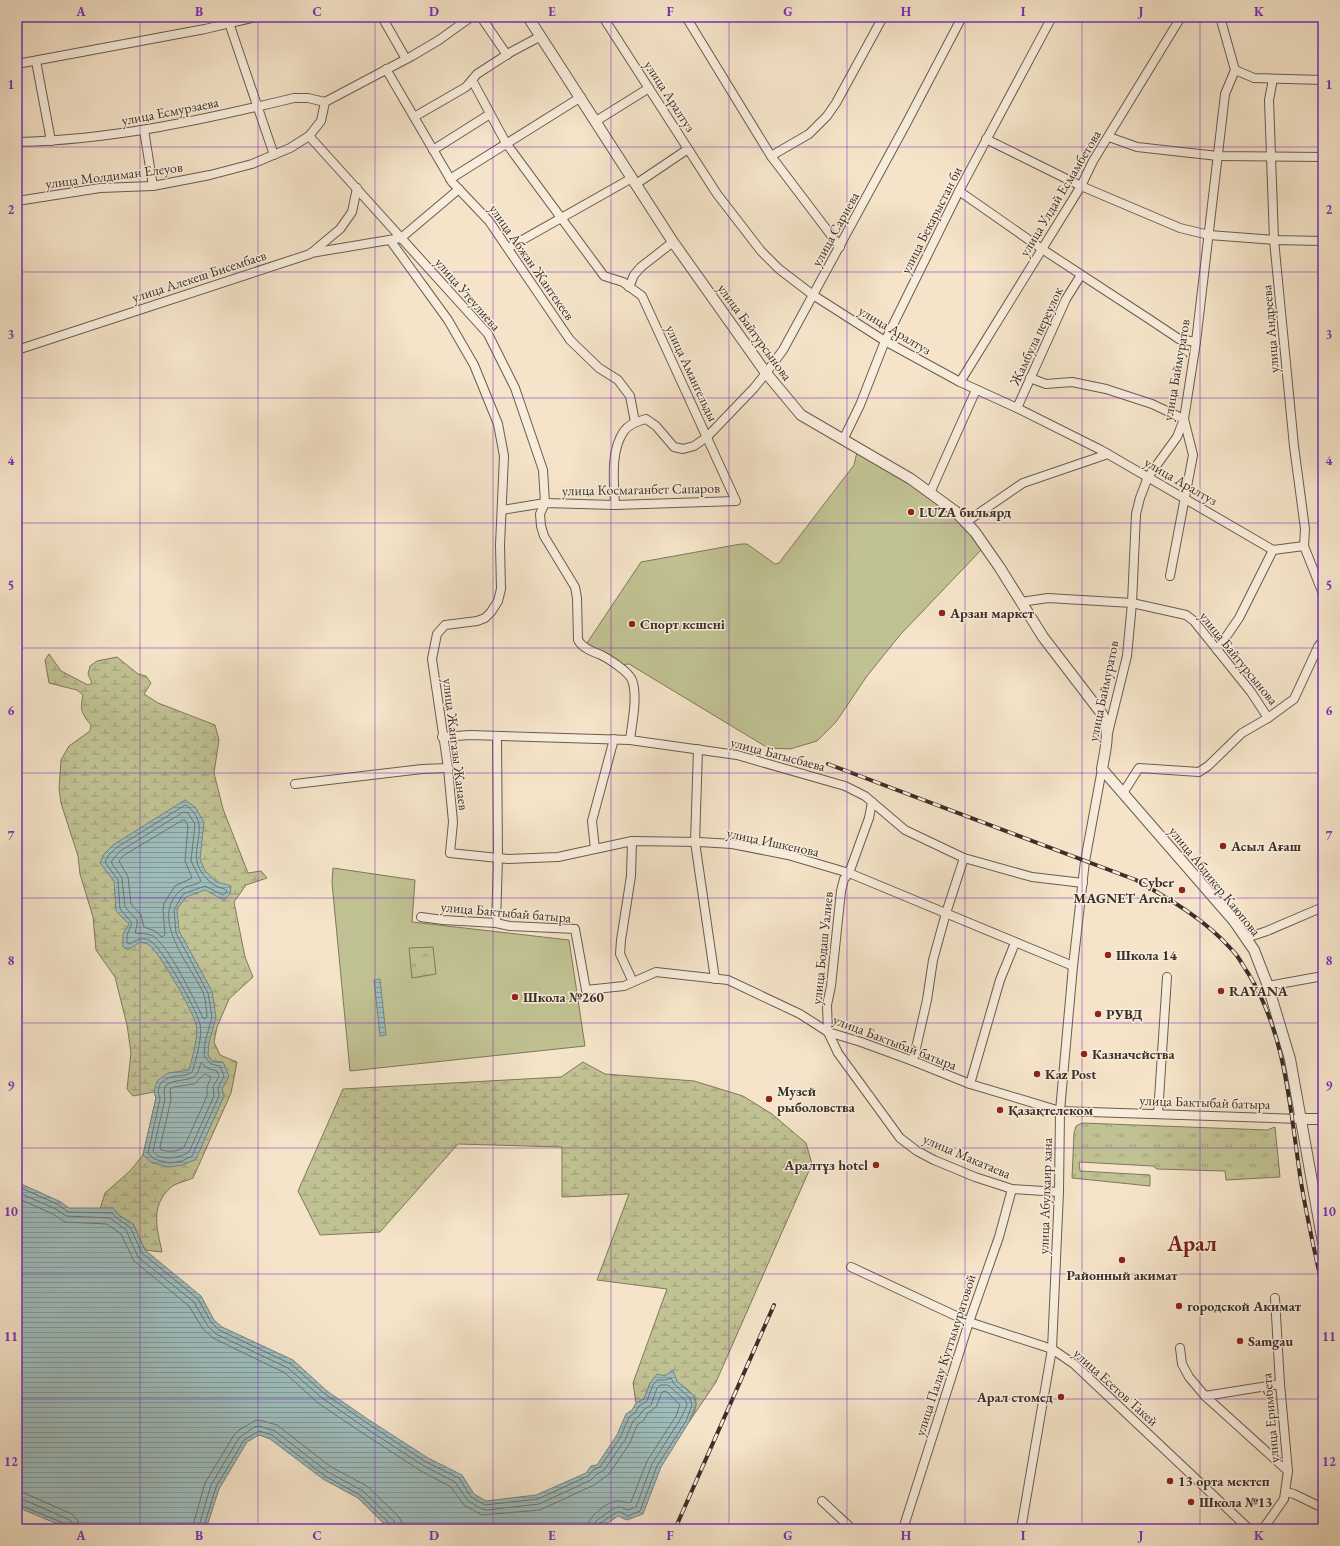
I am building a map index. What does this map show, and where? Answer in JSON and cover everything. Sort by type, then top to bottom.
[{"type":"street","points":[[17,64],[205,29],[228,20],[256,17]]},
{"type":"street","points":[[382,17],[406,59]]},
{"type":"street","points":[[325,102],[439,40],[471,17]]},
{"type":"street","points":[[481,17],[507,55]]},
{"type":"street","name":"улица Байтурсынова","points":[[528,17],[581,97],[673,242],[766,373],[801,415],[911,479],[955,511],[966,522],[975,532],[1052,650],[1102,714],[1107,723],[1108,734]]},
{"type":"street","name":"улица Аралтуз","points":[[603,17],[717,194],[761,251],[780,269],[813,295],[885,341],[960,382],[1017,408],[1108,454],[1273,550]]},
{"type":"street","points":[[686,17],[771,156],[840,247]]},
{"type":"street","points":[[771,156],[809,134],[827,116],[836,103],[883,17]]},
{"type":"street","name":"улица Сариева","points":[[635,422],[646,419],[656,426],[674,447],[683,449],[694,446],[707,438],[754,388],[783,350],[840,247],[962,17]]},
{"type":"street","name":"улица Бекарыстан би","points":[[843,440],[860,405],[885,341],[959,191],[1052,17]]},
{"type":"street","name":"улица Улдай Есмамбетова","points":[[960,382],[1082,186],[1093,161],[1181,17]]},
{"type":"street","points":[[1220,17],[1235,70],[1254,78],[1323,80]]},
{"type":"street","points":[[228,20],[274,154]]},
{"type":"street","points":[[414,117],[466,87],[477,74],[541,36]]},
{"type":"street","points":[[36,61],[50,141]]},
{"type":"street","name":"улица Абжан Жантекеев","points":[[386,69],[450,179],[489,221],[570,340],[599,368],[618,380],[622,385],[630,396],[635,422]]},
{"type":"street","name":"улица Баймуратов","points":[[1085,861],[1108,734],[1127,656],[1132,603],[1136,514],[1148,477],[1177,437],[1184,420],[1196,342],[1225,94],[1235,70]]},
{"type":"street","name":"улица Андреева","points":[[1273,79],[1269,100],[1274,240],[1294,446],[1305,529],[1304,546]]},
{"type":"street","points":[[472,80],[506,143],[562,217]]},
{"type":"street","points":[[596,121],[649,88]]},
{"type":"street","points":[[450,179],[581,97]]},
{"type":"street","name":"улица Есмурзаева","points":[[17,142],[84,138],[144,130],[259,107],[294,98],[308,98],[325,102]]},
{"type":"street","name":"улица Молдиман Елеуов","points":[[17,201],[100,188],[153,186],[210,175],[252,164],[290,148],[309,136],[321,121],[325,102]]},
{"type":"street","points":[[433,150],[490,114]]},
{"type":"street","points":[[144,130],[153,186]]},
{"type":"street","name":"улица Утеулиева","points":[[309,136],[488,334],[515,388],[543,470],[545,503],[540,514],[541,526],[544,536],[575,587],[577,598],[578,640],[580,644],[588,649],[612,661],[632,679],[634,694],[630,740]]},
{"type":"street","points":[[1109,137],[1137,147],[1218,156],[1323,157]]},
{"type":"street","points":[[986,139],[1082,186],[1180,228],[1209,235],[1274,240],[1323,241]]},
{"type":"street","points":[[508,248],[562,217],[634,181],[688,150]]},
{"type":"street","name":"улица Алекеш Бисембаев","points":[[17,350],[310,254],[340,229],[352,212],[357,188]]},
{"type":"street","points":[[310,254],[401,238],[459,189]]},
{"type":"street","points":[[959,191],[1042,249],[1179,339],[1196,342]]},
{"type":"street","name":"улица Амангельды","points":[[562,217],[604,276],[623,282],[642,296],[736,501]]},
{"type":"street","points":[[390,240],[448,320],[474,365],[482,384],[498,424],[504,456],[502,510]]},
{"type":"street","points":[[629,287],[634,274],[673,242]]},
{"type":"street","name":"Жамбула переулок","points":[[1017,408],[1066,299],[1081,275]]},
{"type":"street","points":[[1030,378],[1046,384],[1072,382],[1106,389],[1152,404],[1184,420],[1193,455],[1170,576]]},
{"type":"street","points":[[930,493],[976,390]]},
{"type":"street","points":[[616,505],[613,474],[617,448],[624,431],[635,422]]},
{"type":"street","points":[[966,522],[1023,483],[1108,454]]},
{"type":"street","name":"улица Космаганбет Сапаров","points":[[502,510],[545,503],[616,505],[736,501]]},
{"type":"street","name":"улица Жангазы Жанаев","points":[[450,853],[453,822],[448,768],[442,736],[432,659],[436,639],[441,629],[445,625],[477,621],[485,618],[498,601],[502,589],[500,545],[502,510]]},
{"type":"street","points":[[1217,650],[1239,618],[1273,550],[1304,546],[1323,594]]},
{"type":"street","name":"улица Байтурсынова","points":[[1021,602],[1048,598],[1132,603],[1186,615],[1194,621],[1251,692],[1268,718]]},
{"type":"street","points":[[1123,793],[1139,768],[1199,772],[1208,766],[1242,734],[1268,718],[1294,699],[1318,647],[1323,640]]},
{"type":"street","name":"улица Багысбаева","points":[[442,736],[470,735],[630,740],[737,755],[845,786],[866,796],[905,830],[964,858],[1032,877],[1082,884]]},
{"type":"street","points":[[496,923],[498,858],[497,737]]},
{"type":"street","points":[[595,849],[592,821],[614,739]]},
{"type":"street","points":[[698,749],[695,842],[714,979]]},
{"type":"street","points":[[295,784],[422,769],[448,768]]},
{"type":"street","name":"улица Абдикер Каюпова","points":[[1102,769],[1229,915],[1254,950],[1268,986],[1290,1059],[1301,1118],[1319,1197],[1323,1243]]},
{"type":"street","name":"улица Бодаш Уалиев","points":[[828,1032],[827,1005],[831,986],[841,891],[844,879],[849,873],[869,818],[872,802]]},
{"type":"street","points":[[632,841],[631,876],[620,954],[633,982]]},
{"type":"street","name":"улица Ишкенова","points":[[450,853],[508,859],[558,857],[632,841],[732,844],[788,855],[849,873],[1072,966]]},
{"type":"street","points":[[913,1060],[927,1000],[933,960],[946,913],[964,858]]},
{"type":"street","name":"улица Абулхаир хана","points":[[1021,1529],[1052,1349],[1059,1192],[1060,1111],[1072,966],[1085,861]]},
{"type":"street","points":[[1246,938],[1267,931],[1323,906]]},
{"type":"street","name":"улица Бактыбай батыра","points":[[421,917],[443,920],[496,923],[510,926],[575,929],[586,990],[624,986],[656,972],[728,980],[800,1014],[828,1032],[913,1060],[970,1084],[1060,1111],[1301,1118]]},
{"type":"street","points":[[970,1084],[1000,980],[1015,943]]},
{"type":"street","points":[[1268,986],[1323,976]]},
{"type":"street","points":[[1158,1114],[1167,977]]},
{"type":"street","name":"улица Макатаева","points":[[828,1032],[838,1053],[900,1138],[917,1151],[934,1160],[975,1177],[1012,1189],[1059,1192]]},
{"type":"street","points":[[1301,1118],[1323,1119]]},
{"type":"street","name":"улица Палау Куттымуратовой","points":[[903,1529],[969,1322],[999,1236],[1012,1189]]},
{"type":"street","name":"улица Есетов Такей","points":[[852,1266],[969,1322],[1052,1349],[1074,1364],[1249,1529]]},
{"type":"street","name":"улица Еримбета","points":[[1263,1529],[1284,1498],[1288,1471],[1280,1384],[1275,1298]]},
{"type":"street","points":[[1180,1348],[1182,1364],[1189,1377],[1205,1396],[1288,1471]]},
{"type":"street","points":[[1205,1396],[1280,1384]]},
{"type":"street","points":[[1286,1492],[1301,1497],[1323,1508]]},
{"type":"street","points":[[822,1501],[852,1529]]},
{"type":"green space","points":[[857,452],[911,484],[936,502],[960,522],[982,549],[900,635],[867,676],[836,722],[817,741],[790,749],[768,748],[629,664],[618,665],[588,646],[587,643],[641,562],[747,544],[775,564],[779,563],[854,465]]},
{"type":"green space","points":[[49,654],[61,671],[88,685],[92,683],[88,674],[90,666],[97,661],[117,657],[138,674],[146,676],[151,683],[144,694],[158,703],[215,725],[219,740],[214,773],[223,809],[248,873],[261,871],[267,878],[246,885],[234,902],[245,957],[253,977],[229,999],[217,1027],[214,1042],[220,1055],[237,1062],[231,1093],[193,1178],[172,1186],[164,1195],[160,1203],[157,1210],[157,1226],[162,1252],[145,1250],[133,1224],[120,1216],[113,1208],[100,1209],[105,1193],[130,1171],[143,1155],[156,1098],[154,1092],[133,1096],[127,1089],[131,1053],[127,1025],[115,977],[96,950],[93,917],[80,874],[78,856],[61,803],[59,789],[61,760],[69,746],[90,731],[91,725],[82,711],[83,695],[77,690],[49,683],[45,660]]},
{"type":"green space","points":[[333,868],[415,880],[412,922],[569,940],[585,1046],[350,1071],[332,883]]},
{"type":"green space","points":[[433,947],[436,974],[412,978],[409,948]]},
{"type":"green space","points":[[583,1062],[605,1074],[694,1081],[743,1096],[772,1114],[806,1143],[812,1164],[716,1382],[689,1422],[696,1404],[693,1395],[674,1380],[665,1376],[650,1383],[644,1399],[636,1403],[633,1383],[667,1289],[597,1280],[629,1194],[562,1197],[562,1147],[458,1144],[380,1232],[320,1235],[298,1191],[343,1089],[561,1077]]},
{"type":"green space","points":[[1082,1123],[1267,1130],[1275,1127],[1280,1177],[1226,1180],[1225,1171],[1157,1169],[1153,1166],[1079,1162],[1080,1171],[1150,1175],[1150,1186],[1072,1178],[1074,1133],[1076,1126]]},
{"type":"water","points":[[185,800],[195,807],[204,822],[200,859],[205,871],[217,882],[231,886],[230,894],[224,900],[205,890],[186,897],[177,909],[179,931],[212,991],[216,1017],[209,1043],[208,1055],[212,1061],[223,1062],[229,1076],[222,1089],[224,1096],[196,1159],[183,1165],[169,1167],[152,1163],[143,1155],[156,1098],[154,1092],[157,1081],[168,1073],[189,1070],[196,1041],[196,1024],[189,1007],[175,982],[154,950],[148,944],[140,942],[128,950],[123,947],[123,934],[129,924],[116,911],[114,881],[100,863],[104,854],[113,845]]},
{"type":"water","points":[[380,979],[386,1035],[380,1036],[374,980]]},
{"type":"water","points":[[17,1182],[61,1202],[69,1208],[113,1208],[120,1216],[133,1224],[145,1250],[201,1296],[214,1320],[222,1327],[293,1360],[327,1391],[369,1420],[428,1458],[462,1475],[474,1494],[486,1501],[536,1495],[586,1473],[591,1466],[597,1465],[617,1435],[626,1414],[632,1410],[636,1403],[644,1399],[650,1383],[657,1374],[665,1376],[673,1370],[677,1381],[694,1396],[696,1404],[689,1422],[661,1467],[643,1514],[627,1520],[618,1516],[599,1529],[389,1529],[358,1498],[323,1479],[270,1439],[259,1435],[247,1442],[219,1489],[206,1529],[69,1529],[17,1507]]},
{"type":"railway","points":[[828,764],[1136,880],[1188,911],[1223,940],[1235,953],[1261,997],[1279,1048],[1290,1101],[1303,1195],[1323,1289]]},
{"type":"railway","points":[[675,1529],[774,1305]]},
{"type":"place","name":"LUZA бильярд","points":[[911,512]]},
{"type":"place","name":"Арзан маркет","points":[[942,613]]},
{"type":"place","name":"Спорт кешені","points":[[632,624]]},
{"type":"place","name":"Асыл Ағаш","points":[[1223,846]]},
{"type":"place","name":"Cyber MAGNET Arena","points":[[1182,890]]},
{"type":"place","name":"Школа 14","points":[[1108,955]]},
{"type":"place","name":"RAYANA","points":[[1221,991]]},
{"type":"place","name":"Школа №260","points":[[515,997]]},
{"type":"place","name":"РУВД","points":[[1098,1014]]},
{"type":"place","name":"Казначейства","points":[[1084,1054]]},
{"type":"place","name":"Kaz Post","points":[[1037,1074]]},
{"type":"place","name":"Музей рыболовства","points":[[769,1099]]},
{"type":"place","name":"Қазақтелеком","points":[[1000,1110]]},
{"type":"place","name":"Аралтұз hotel","points":[[876,1165]]},
{"type":"place","name":"Районный акимат","points":[[1122,1260]]},
{"type":"place","name":"городской Акимат","points":[[1179,1306]]},
{"type":"place","name":"Samgau","points":[[1240,1341]]},
{"type":"place","name":"Арал стомед","points":[[1061,1397]]},
{"type":"place","name":"13 орта мектеп","points":[[1170,1481]]},
{"type":"place","name":"Школа №13","points":[[1191,1502]]},
{"type":"district","name":"Арал","points":[[1192,1243]]}]
